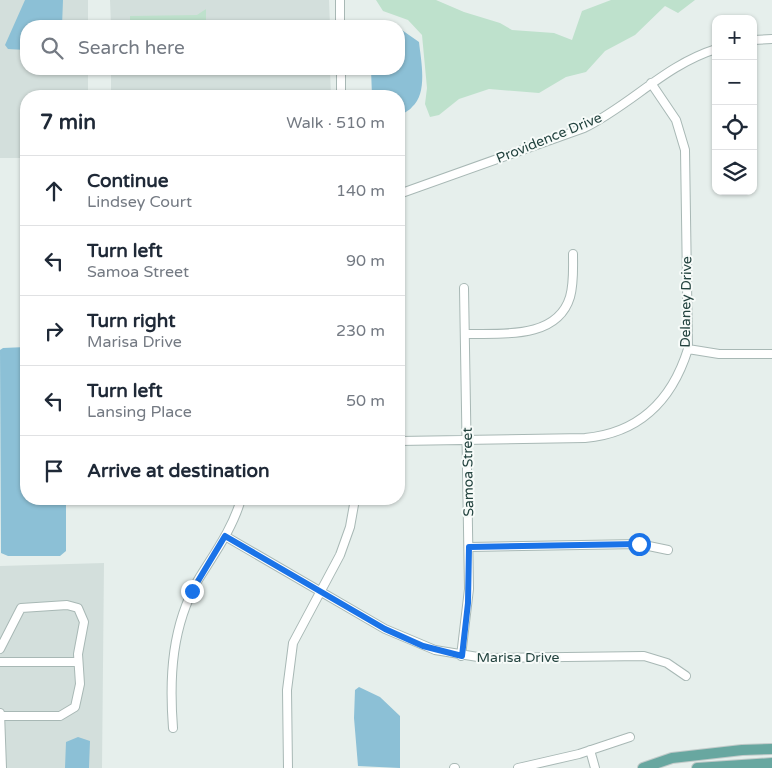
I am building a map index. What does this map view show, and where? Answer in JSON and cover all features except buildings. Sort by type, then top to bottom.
[{"type":"main road","points":[[643,768],[672,758],[742,750],[772,749]]},
{"type":"main road","points":[[697,768],[772,763]]},
{"type":"street","points":[[340,0],[340,20]]},
{"type":"street","points":[[757,40],[772,39]]},
{"type":"street","name":"Providence Drive","points":[[405,192],[584,128],[610,114],[678,65],[712,51]]},
{"type":"street","points":[[341,75],[341,90]]},
{"type":"street","name":"Delaney Drive","points":[[405,441],[585,438],[604,435],[622,429],[641,419],[662,400],[679,375],[688,349],[685,150],[676,120],[651,84]]},
{"type":"street","points":[[465,334],[526,332],[539,329],[552,321],[560,314],[569,299],[573,254]]},
{"type":"street","name":"Samoa Street","points":[[462,656],[468,603],[469,547],[464,288]]},
{"type":"street","points":[[688,349],[720,354],[772,354]]},
{"type":"street","points":[[173,728],[171,676],[177,635],[192,591],[225,536],[239,505]]},
{"type":"street","points":[[288,768],[287,690],[290,660],[298,630],[321,592],[343,547],[354,505]]},
{"type":"street","name":"Marisa Drive","points":[[225,536],[410,641],[462,656],[494,658],[644,656],[667,663],[686,676]]},
{"type":"street","points":[[469,547],[639,544],[668,550]]},
{"type":"street","points":[[0,649],[21,608],[67,605],[78,608],[84,622],[78,654],[80,684],[75,707],[60,716],[0,716]]},
{"type":"street","points":[[0,662],[78,662]]},
{"type":"street","points":[[0,712],[2,768]]},
{"type":"street","points":[[518,768],[590,750],[630,737]]},
{"type":"street","points":[[590,750],[595,768]]},
{"type":"shaded area","points":[[0,0],[88,0],[88,20],[20,20],[20,75],[88,75],[88,90],[20,90],[20,158],[0,158]]},
{"type":"shaded area","points":[[110,0],[329,0],[330,20],[111,20]]},
{"type":"shaded area","points":[[111,75],[330,75],[331,90],[111,90]]},
{"type":"shaded area","points":[[104,563],[102,768],[0,768],[0,566]]},
{"type":"green space","points":[[376,0],[436,0],[464,12],[500,23],[512,30],[554,33],[572,40],[582,11],[611,0],[695,0],[678,13],[665,6],[635,35],[605,51],[586,72],[566,77],[539,93],[489,89],[459,99],[439,115],[430,117],[425,104],[427,88],[422,35],[408,20],[383,11]]},
{"type":"green space","points":[[206,9],[206,20],[130,20],[130,16],[197,15]]},
{"type":"water","points":[[25,0],[63,0],[62,20],[20,20],[20,50],[8,49],[5,45]]},
{"type":"water","points":[[405,32],[419,42],[422,85],[417,101],[409,110],[405,112],[405,90],[372,90],[371,75],[405,75]]},
{"type":"water","points":[[20,347],[20,505],[66,505],[66,551],[60,556],[8,556],[1,553],[0,350],[3,348]]},
{"type":"water","points":[[359,687],[380,697],[400,716],[400,768],[358,766],[354,718],[355,690]]},
{"type":"water","points":[[78,737],[90,741],[89,768],[65,768],[66,742]]},
{"type":"route","points":[[192,591],[225,536],[385,629],[423,646],[462,656],[469,589],[469,547],[639,544]]}]
